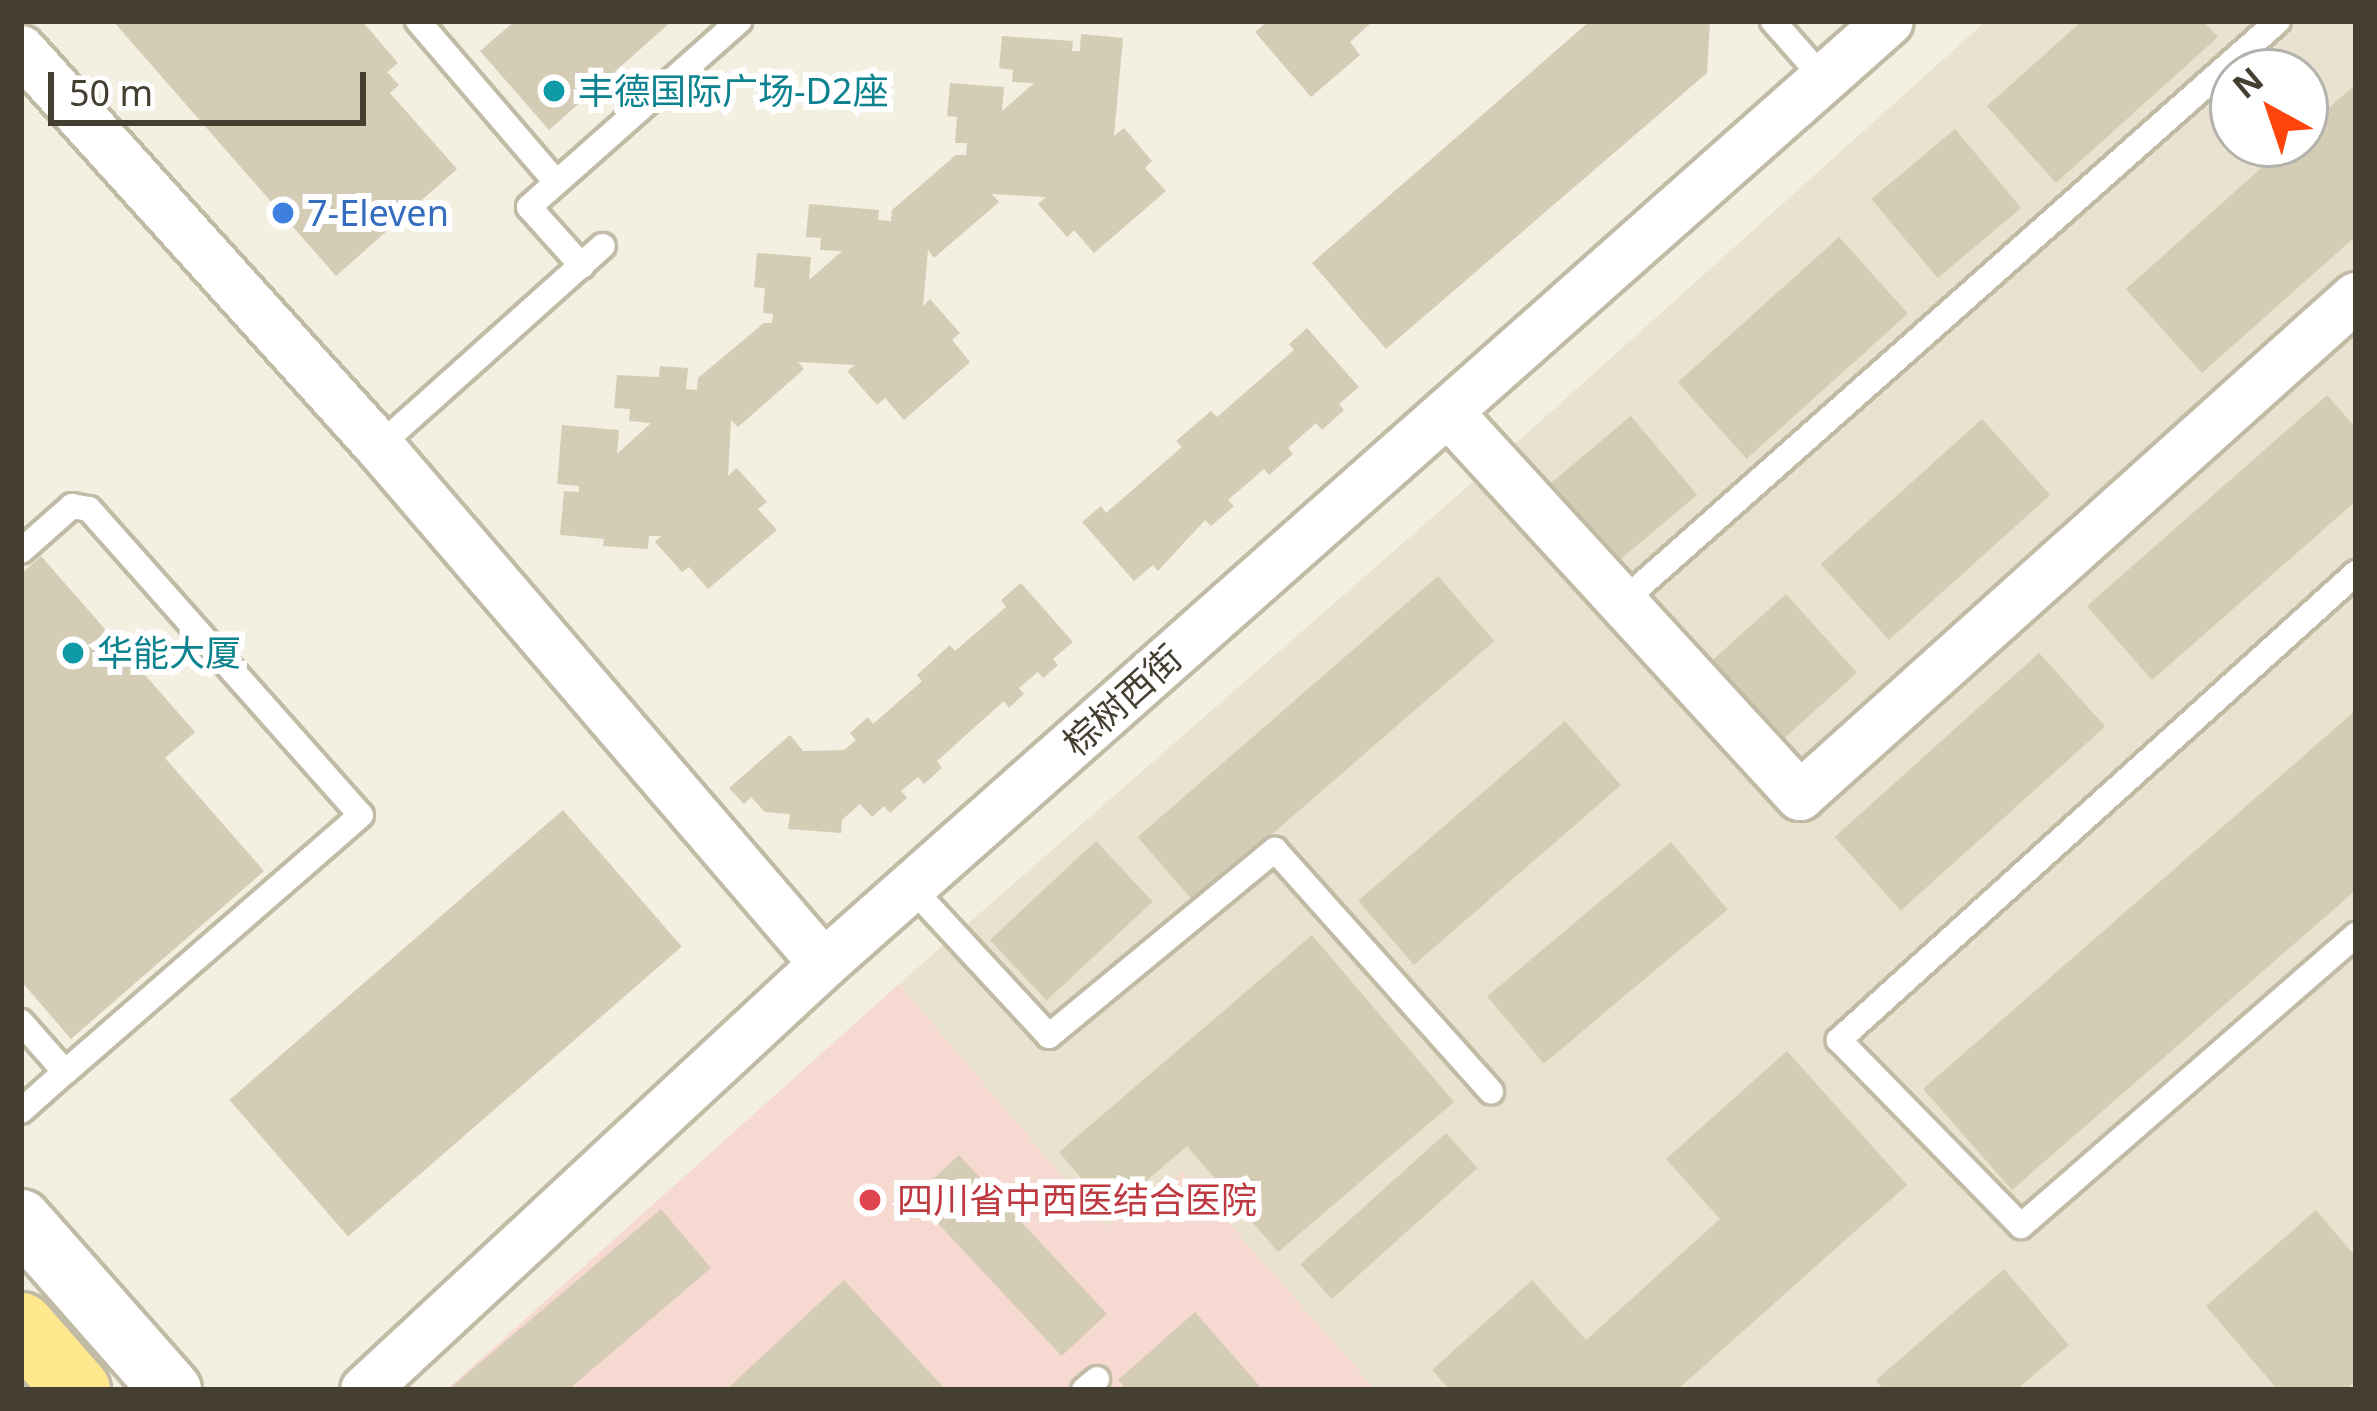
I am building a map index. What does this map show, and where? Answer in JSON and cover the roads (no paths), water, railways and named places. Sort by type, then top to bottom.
[{"type":"main road","points":[[21,1326],[77,1390]]},
{"type":"street","name":"棕树西街","points":[[365,1390],[824,964],[1889,21]]},
{"type":"street","points":[[21,50],[379,446],[824,964]]},
{"type":"street","points":[[1448,412],[1800,796],[2356,297]]},
{"type":"street","points":[[21,1220],[171,1390]]},
{"type":"lane","points":[[418,21],[556,182]]},
{"type":"lane","points":[[582,266],[529,206],[739,21]]},
{"type":"lane","points":[[1773,21],[1824,79]]},
{"type":"lane","points":[[1622,602],[2278,21]]},
{"type":"lane","points":[[379,446],[603,246]]},
{"type":"lane","points":[[21,550],[72,506],[89,509],[361,815],[21,1111]]},
{"type":"lane","points":[[2356,572],[1840,1040],[2021,1226],[2356,934]]},
{"type":"lane","points":[[911,887],[1049,1036],[1275,850],[1491,1092]]},
{"type":"lane","points":[[21,1022],[65,1072]]},
{"type":"place","name":"丰德国际广场-D2座","points":[[554,91]]},
{"type":"place","name":"7-Eleven","points":[[283,213]]},
{"type":"place","name":"华能大厦","points":[[73,653]]},
{"type":"place","name":"四川省中西医结合医院","points":[[870,1200]]}]
